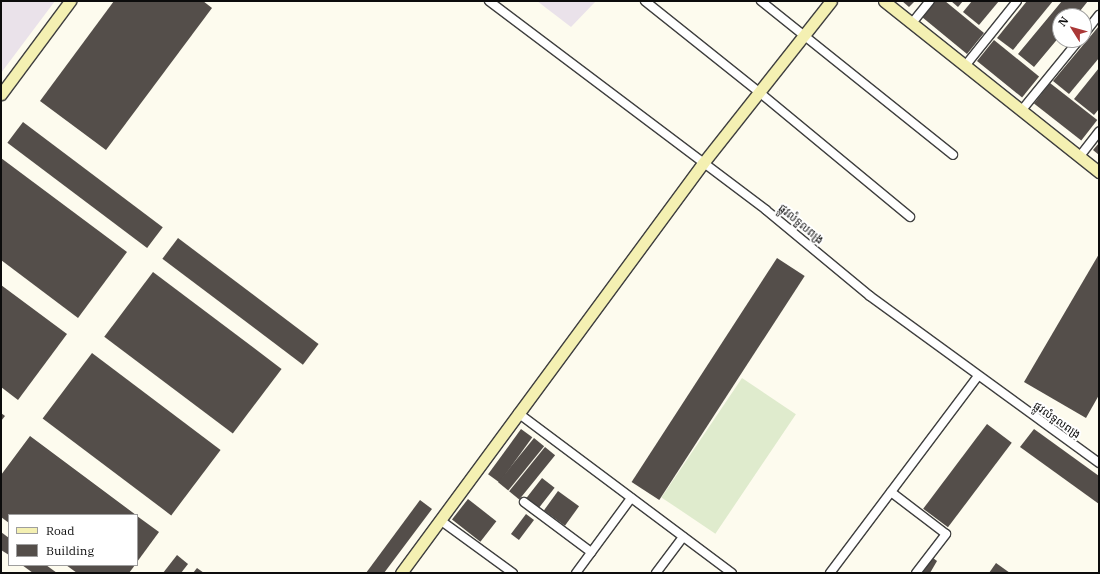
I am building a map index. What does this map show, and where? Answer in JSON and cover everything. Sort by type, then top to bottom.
[{"type":"street","points":[[1,94],[70,1]]},
{"type":"street","name":"ផ្លូវលំទួលពង្រ","points":[[489,1],[766,210],[870,296],[1099,463]]},
{"type":"street","points":[[645,1],[759,92],[910,218]]},
{"type":"street","points":[[761,1],[953,155]]},
{"type":"street","points":[[400,573],[703,163],[831,1]]},
{"type":"street","points":[[884,1],[1020,111],[1099,172]]},
{"type":"street","points":[[912,23],[930,1]]},
{"type":"street","points":[[965,66],[1017,1]]},
{"type":"street","points":[[1092,24],[1099,15]]},
{"type":"street","points":[[1020,111],[1072,48]]},
{"type":"street","points":[[1080,156],[1099,132]]},
{"type":"street","points":[[830,573],[978,376]]},
{"type":"street","points":[[518,413],[732,573]]},
{"type":"street","points":[[890,492],[946,534],[916,573]]},
{"type":"street","points":[[576,573],[631,498]]},
{"type":"street","points":[[524,502],[591,552]]},
{"type":"street","points":[[440,520],[513,573]]},
{"type":"street","points":[[656,573],[683,537]]},
{"type":"shaded area","points":[[1,1],[55,1],[1,73]]},
{"type":"shaded area","points":[[537,1],[596,1],[571,27]]},
{"type":"green space","points":[[742,378],[796,414],[715,534],[661,497]]},
{"type":"building","points":[[114,1],[203,1],[212,8],[106,150],[40,101]]},
{"type":"building","points":[[902,1],[915,1],[909,7]]},
{"type":"building","points":[[935,1],[945,1],[984,33],[967,54],[922,17]]},
{"type":"building","points":[[951,1],[963,1],[958,7]]},
{"type":"building","points":[[972,1],[999,1],[979,25],[963,12]]},
{"type":"building","points":[[1027,1],[1053,1],[1013,50],[997,38]]},
{"type":"building","points":[[1062,1],[1088,1],[1082,8],[1056,8]]},
{"type":"building","points":[[1052,13],[1052,46],[1034,67],[1018,54]]},
{"type":"building","points":[[1099,26],[1099,58],[1069,94],[1053,81],[1081,48],[1092,48],[1092,34]]},
{"type":"building","points":[[994,40],[1039,77],[1022,97],[977,61]]},
{"type":"building","points":[[1099,68],[1099,109],[1094,115],[1074,99]]},
{"type":"building","points":[[1050,83],[1097,120],[1081,140],[1034,103]]},
{"type":"building","points":[[23,122],[163,227],[147,248],[7,143]]},
{"type":"building","points":[[1099,143],[1099,155],[1093,150]]},
{"type":"building","points":[[1,158],[127,252],[78,318],[1,260]]},
{"type":"building","points":[[178,238],[319,344],[303,365],[162,259]]},
{"type":"building","points":[[1099,254],[1099,395],[1086,418],[1024,382]]},
{"type":"building","points":[[777,258],[805,276],[659,500],[632,482]]},
{"type":"building","points":[[153,272],[282,369],[233,434],[104,337]]},
{"type":"building","points":[[1,285],[67,334],[18,400],[1,387]]},
{"type":"building","points":[[92,353],[221,450],[171,515],[43,418]]},
{"type":"building","points":[[1,413],[5,416],[1,421]]},
{"type":"building","points":[[987,424],[1012,443],[948,527],[923,509]]},
{"type":"building","points":[[521,429],[532,437],[499,483],[488,474]]},
{"type":"building","points":[[1034,429],[1099,476],[1099,504],[1020,447]]},
{"type":"building","points":[[30,436],[135,514],[8,514],[8,522],[1,517],[1,475]]},
{"type":"building","points":[[534,438],[544,446],[508,490],[498,482]]},
{"type":"building","points":[[545,447],[555,455],[519,499],[509,491]]},
{"type":"building","points":[[542,478],[555,488],[539,508],[526,498]]},
{"type":"building","points":[[558,491],[579,506],[565,526],[544,510]]},
{"type":"building","points":[[468,499],[496,521],[480,542],[452,519]]},
{"type":"building","points":[[420,500],[432,509],[384,573],[366,573]]},
{"type":"building","points":[[526,514],[534,520],[519,540],[511,534]]},
{"type":"building","points":[[138,517],[159,532],[138,561]]},
{"type":"building","points":[[1,532],[8,537],[8,554],[1,550]]},
{"type":"building","points":[[177,555],[188,564],[181,573],[163,573]]},
{"type":"building","points":[[933,558],[937,561],[930,573],[922,573]]},
{"type":"building","points":[[996,563],[1010,573],[989,573]]},
{"type":"building","points":[[23,566],[47,566],[57,573],[33,573]]},
{"type":"building","points":[[67,566],[134,566],[129,573],[77,573]]},
{"type":"building","points":[[197,568],[204,573],[193,573]]}]
